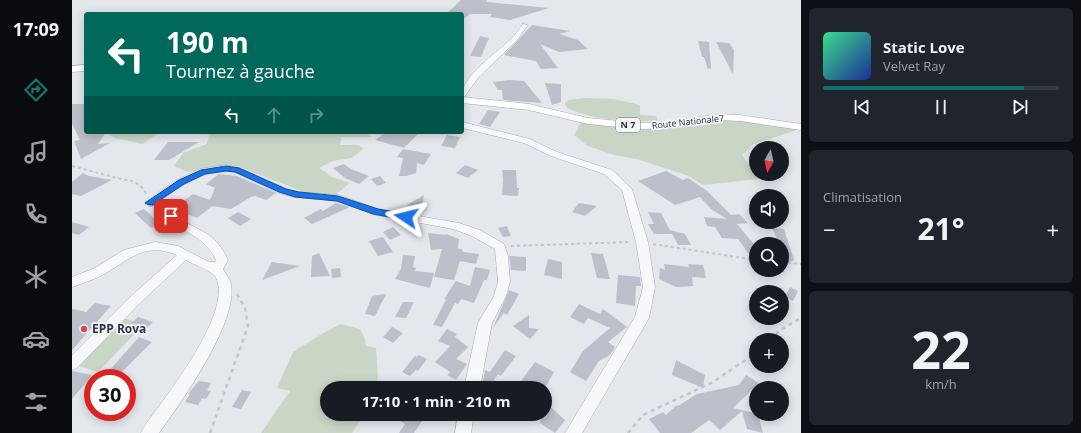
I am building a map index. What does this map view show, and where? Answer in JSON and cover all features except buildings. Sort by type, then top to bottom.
[{"type":"main road","points":[[72,69],[84,68]]},
{"type":"main road","name":"Route Nationale7","points":[[464,100],[529,107],[588,120],[639,126],[669,125],[719,117],[740,118],[798,127]]},
{"type":"street","points":[[464,91],[475,76],[515,39],[525,25]]},
{"type":"street","points":[[464,125],[527,141],[554,154],[608,172],[627,188],[642,242],[649,287],[642,318],[573,433]]},
{"type":"street","points":[[214,268],[220,265],[222,260],[216,248],[210,241],[190,230],[161,209],[158,202],[149,203],[182,182],[204,171],[216,169],[237,170],[282,190],[298,195],[338,198],[376,212],[455,226],[476,233],[500,247],[504,282],[500,296],[485,322],[473,381]]},
{"type":"street","points":[[72,282],[103,269],[121,256],[137,250],[156,246],[167,247],[185,254],[205,266],[214,268],[219,274],[225,286],[225,300],[217,326],[192,371],[149,433]]},
{"type":"street","points":[[72,364],[134,301],[185,254]]},
{"type":"street","points":[[462,433],[465,421]]},
{"type":"path","points":[[72,166],[125,180],[133,180],[144,189],[147,195],[155,198]]},
{"type":"path","points":[[500,247],[606,242],[642,242],[749,259]]},
{"type":"path","points":[[789,263],[801,264]]},
{"type":"path","points":[[210,433],[248,326],[247,309],[242,298],[235,291],[225,286]]},
{"type":"path","points":[[777,333],[801,318]]},
{"type":"path","points":[[628,433],[643,415],[713,382],[749,358]]},
{"type":"green space","points":[[585,98],[614,99],[640,105],[640,115],[656,116],[658,121],[623,120],[589,116],[567,108],[565,104],[568,100]]},
{"type":"green space","points":[[726,117],[800,129],[763,141],[749,141],[749,148],[742,155],[749,166],[749,180],[703,185],[689,176],[637,159],[614,155],[588,146],[574,135],[582,121],[630,127]]},
{"type":"green space","points":[[108,134],[157,134],[142,144],[115,138]]},
{"type":"green space","points":[[206,134],[367,134],[372,137],[341,137],[340,145],[358,145],[364,148],[352,158],[333,161],[319,168],[332,177],[350,183],[335,195],[304,192],[237,166],[221,166],[188,172],[174,166],[183,153],[207,144],[209,135]]},
{"type":"green space","points":[[123,318],[144,324],[101,369],[89,369],[76,365]]},
{"type":"green space","points":[[341,324],[360,329],[365,339],[366,346],[376,348],[378,377],[377,381],[320,381],[320,421],[360,421],[352,433],[261,433],[290,391],[277,388],[293,352]]},
{"type":"place","name":"EPP Rova","points":[[84,329]]},
{"type":"route","points":[[171,216],[161,209],[158,202],[149,203],[182,182],[204,171],[226,168],[237,170],[282,190],[298,195],[338,198],[376,212],[406,217]]}]
